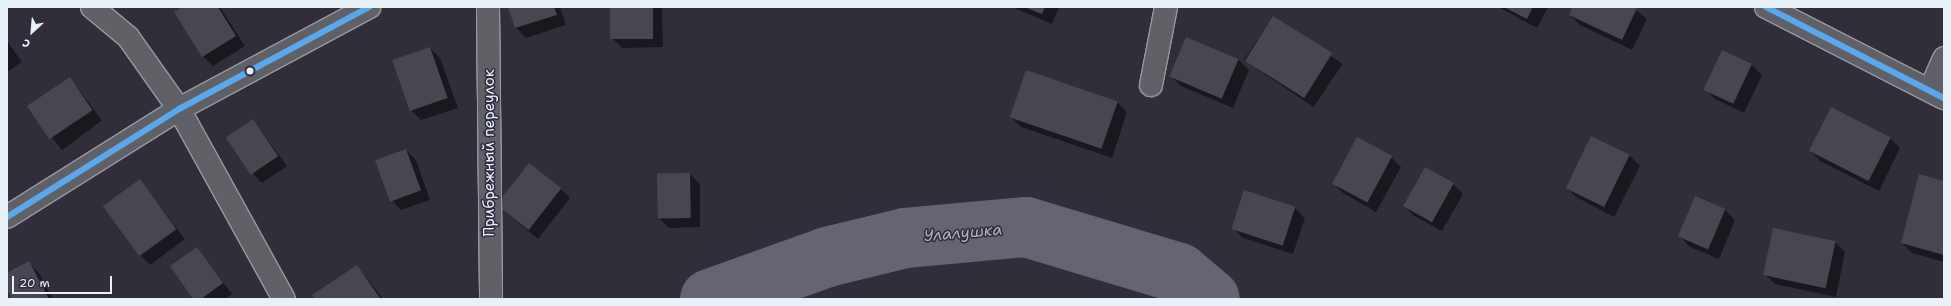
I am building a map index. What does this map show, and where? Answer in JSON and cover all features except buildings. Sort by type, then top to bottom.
[{"type":"street","points":[[92,7],[128,37],[179,109],[284,299]]},
{"type":"street","points":[[7,217],[179,109],[369,7]]},
{"type":"street","name":"Прибрежный переулок","points":[[488,7],[491,299]]},
{"type":"street","points":[[1151,85],[1166,7]]},
{"type":"street","points":[[1766,7],[1937,94],[1944,58]]},
{"type":"waterway","name":"Улалушка","points":[[710,299],[827,257],[905,238],[1026,227],[1179,273],[1210,299]]},
{"type":"transit line","points":[[7,217],[179,109],[369,7]]},
{"type":"transit line","points":[[1766,7],[1944,98]]}]
